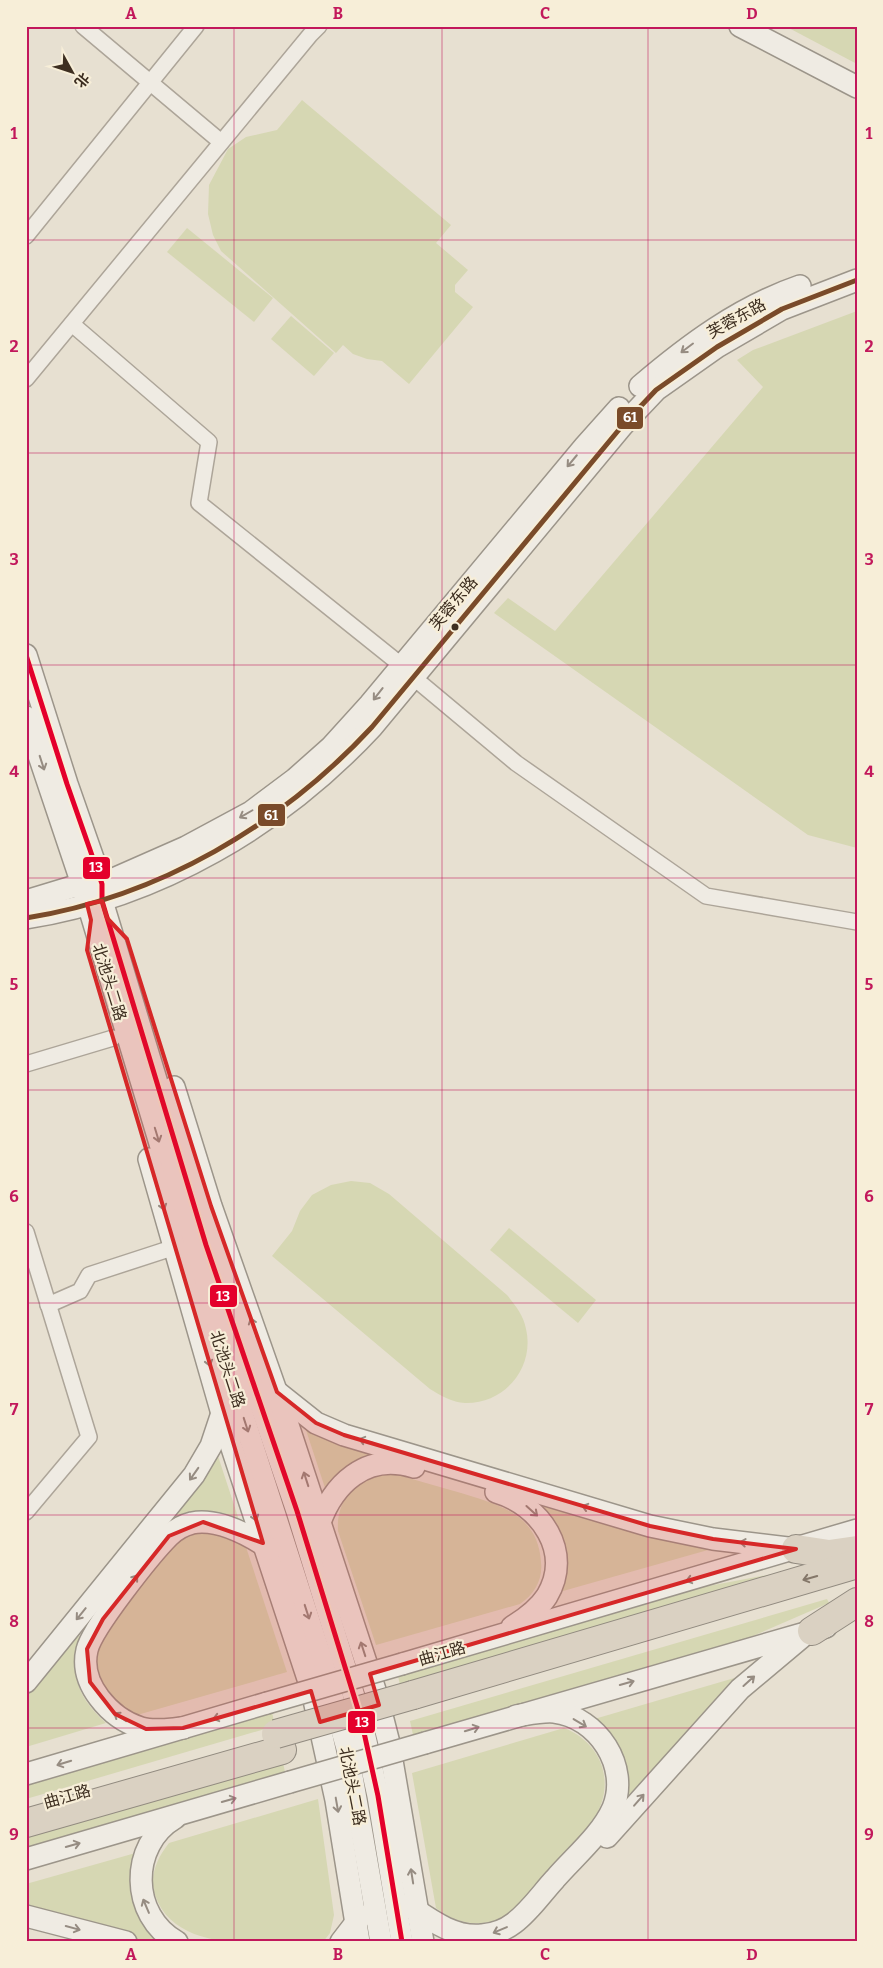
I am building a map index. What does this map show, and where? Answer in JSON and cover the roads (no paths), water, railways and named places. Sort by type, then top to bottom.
[{"type":"highway","points":[[796,1549],[829,1554],[857,1550]]},
{"type":"highway","name":"曲江路","points":[[415,1703],[857,1564]]},
{"type":"highway","name":"曲江路","points":[[26,1808],[279,1742],[415,1703],[857,1584]]},
{"type":"highway","points":[[812,1631],[857,1602]]},
{"type":"highway","name":"曲江路","points":[[26,1823],[279,1742]]},
{"type":"main road","points":[[740,26],[857,87]]},
{"type":"main road","name":"芙蓉东路","points":[[407,671],[585,446],[639,387],[701,337],[732,318],[795,288],[857,267]]},
{"type":"main road","name":"芙蓉东路","points":[[26,918],[62,912],[95,902],[186,847],[250,812],[295,779],[331,747],[370,704],[407,671],[622,426],[656,390],[717,347],[782,309],[857,280]]},
{"type":"main road","name":"北池头二路","points":[[26,655],[67,784],[95,902],[226,1363],[322,1661],[381,1878],[402,1942]]},
{"type":"main road","name":"北池头二路","points":[[26,717],[95,902],[206,1245],[240,1340],[314,1565],[361,1719],[378,1796],[381,1942]]},
{"type":"main road","name":"芙蓉东路","points":[[26,901],[95,902]]},
{"type":"main road","points":[[95,902],[87,950],[222,1412],[312,1691],[336,1800],[358,1932]]},
{"type":"main road","points":[[95,902],[127,939],[211,1206],[277,1392],[366,1658],[389,1743],[423,1942]]},
{"type":"main road","points":[[240,1340],[261,1375],[277,1392],[310,1419],[344,1435],[659,1528],[713,1539],[796,1549]]},
{"type":"main road","points":[[26,1682],[194,1475],[211,1446],[222,1412],[226,1363]]},
{"type":"main road","points":[[314,1565],[313,1550],[320,1521],[335,1494],[351,1476],[372,1466],[392,1462],[403,1463],[504,1494],[522,1502],[538,1516],[548,1531],[555,1550],[556,1568],[551,1587],[540,1606],[523,1620],[496,1637]]},
{"type":"main road","points":[[183,1728],[156,1730],[140,1728],[123,1720],[108,1708],[95,1693],[87,1671],[87,1650],[92,1636],[103,1619],[154,1554],[178,1529],[190,1524],[213,1522],[264,1545],[288,1566],[295,1577]]},
{"type":"main road","name":"曲江路","points":[[26,1774],[857,1530]]},
{"type":"main road","points":[[26,1859],[857,1617]]},
{"type":"main road","points":[[514,1942],[725,1704],[757,1673],[812,1631]]},
{"type":"main road","points":[[341,1942],[358,1932],[366,1903],[381,1878],[418,1912],[447,1929],[464,1935],[482,1935],[502,1930],[522,1916],[600,1827],[613,1807],[618,1783],[615,1763],[608,1748],[597,1735],[580,1722],[554,1712],[516,1716]]},
{"type":"main road","points":[[177,1942],[160,1928],[150,1915],[144,1902],[140,1882],[142,1864],[155,1836],[163,1827],[183,1813]]},
{"type":"main road","points":[[26,1916],[126,1942]]},
{"type":"street","points":[[83,26],[221,142]]},
{"type":"street","points":[[26,236],[196,26]]},
{"type":"street","points":[[26,379],[319,26]]},
{"type":"street","points":[[72,324],[209,442],[200,502],[407,671],[516,763],[706,896],[857,922]]},
{"type":"street","points":[[26,1064],[113,1038]]},
{"type":"street","points":[[26,1232],[89,1437],[26,1512]]},
{"type":"street","points":[[48,1305],[80,1291],[90,1275],[175,1247]]}]
